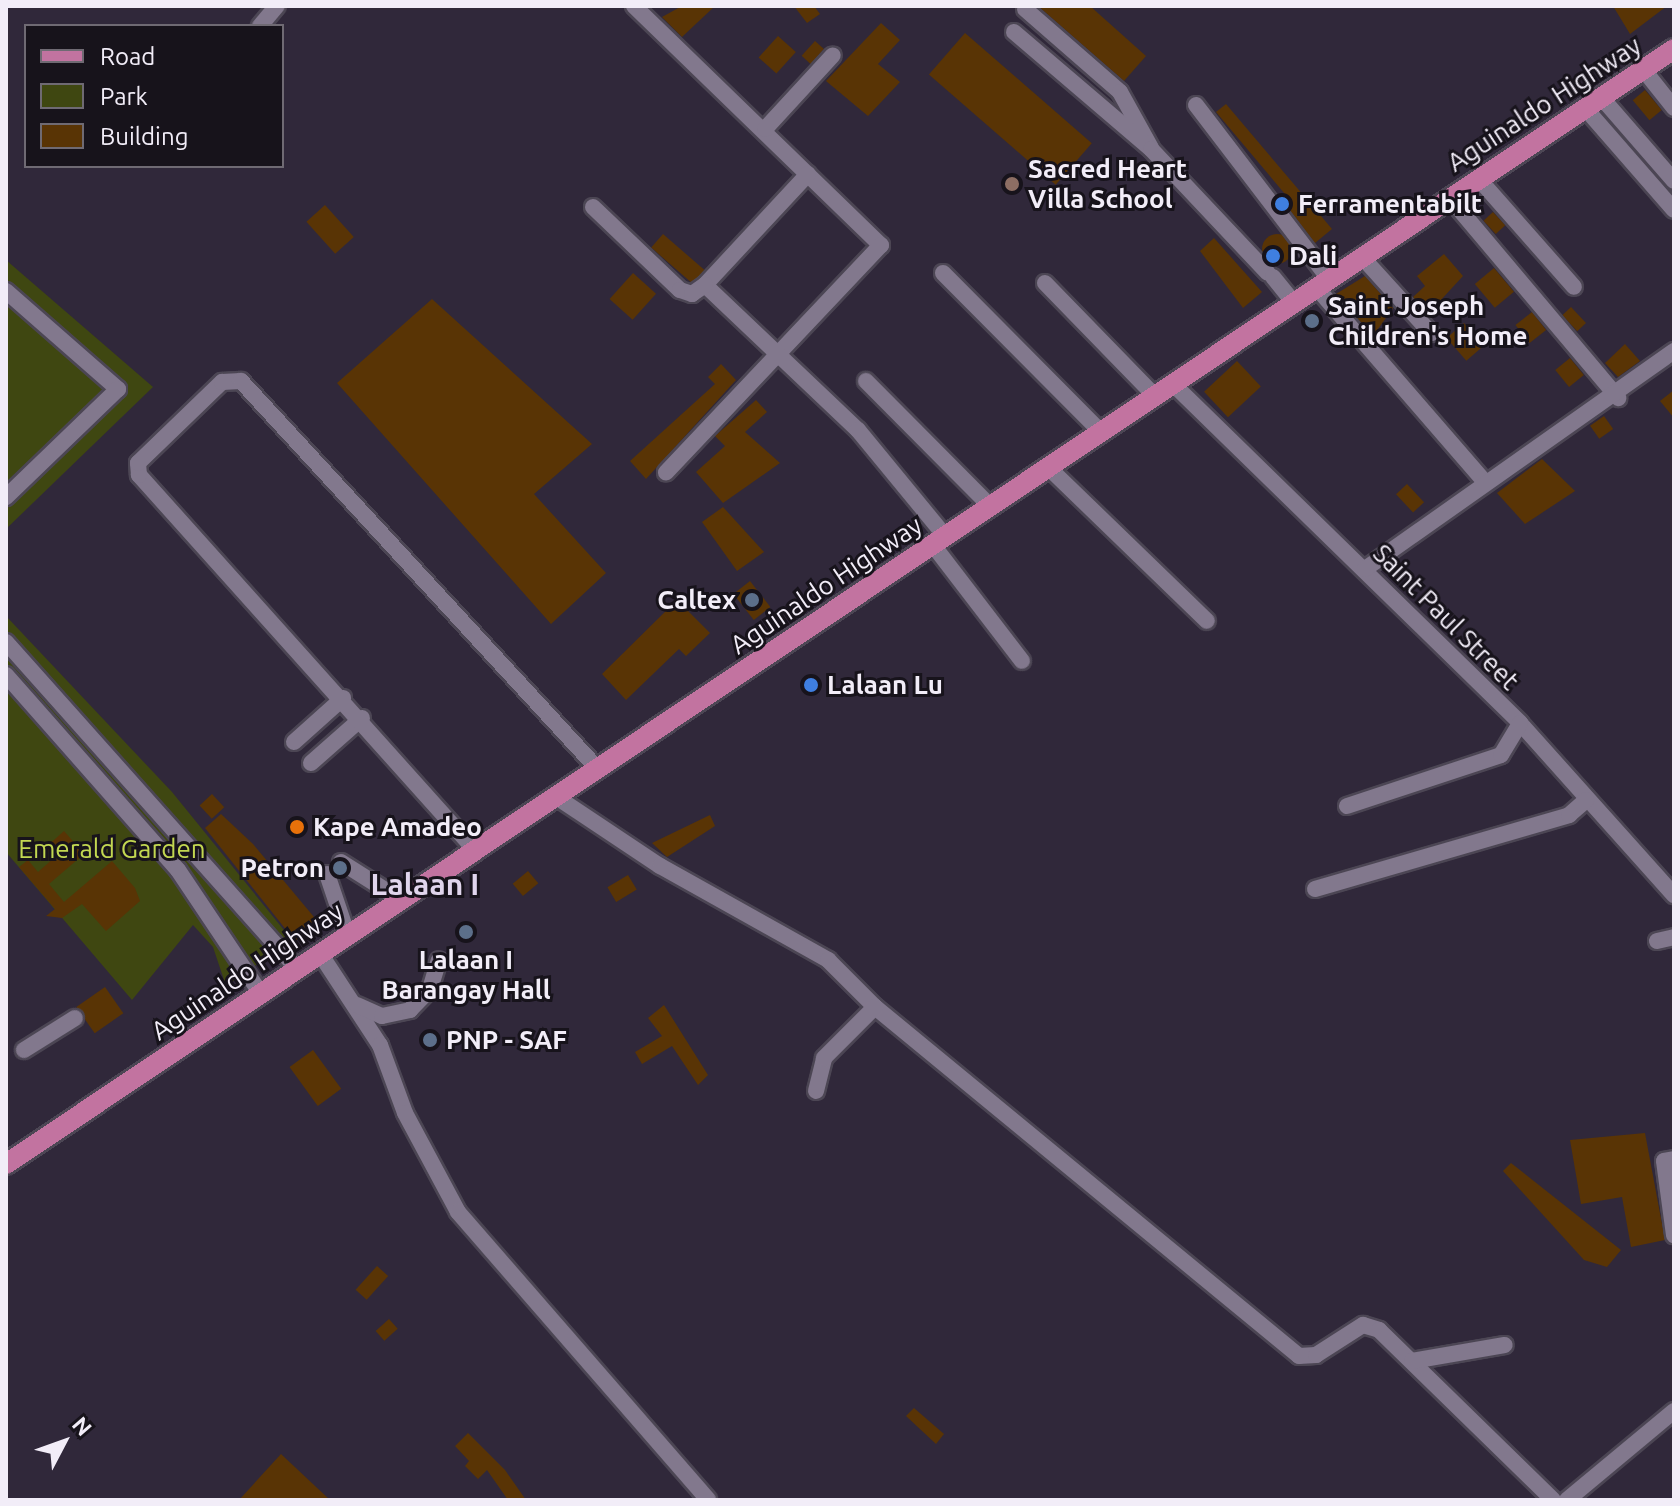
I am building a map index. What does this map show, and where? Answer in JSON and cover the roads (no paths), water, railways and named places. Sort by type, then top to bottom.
[{"type":"main road","name":"Aguinaldo Highway","points":[[6,1164],[1674,49]]},
{"type":"street","points":[[262,24],[277,6]]},
{"type":"street","points":[[634,6],[765,129],[881,245],[780,358],[666,472]]},
{"type":"street","points":[[1025,9],[1120,92],[1151,149]]},
{"type":"street","points":[[1014,32],[1151,149],[1294,303]]},
{"type":"street","points":[[765,129],[833,55]]},
{"type":"street","points":[[1643,69],[1674,108]]},
{"type":"street","points":[[1593,102],[1674,181]]},
{"type":"street","points":[[1593,102],[1674,210]]},
{"type":"street","points":[[1196,105],[1323,283],[1486,483]]},
{"type":"street","points":[[593,207],[680,290],[692,294],[705,285],[808,174]]},
{"type":"street","points":[[1478,178],[1574,287]]},
{"type":"street","points":[[1449,197],[1618,398]]},
{"type":"street","points":[[1362,257],[1431,333]]},
{"type":"street","points":[[943,273],[1101,432]]},
{"type":"street","points":[[1045,283],[1155,396]]},
{"type":"street","points":[[705,285],[858,430],[1022,661]]},
{"type":"street","points":[[6,497],[118,389],[7,294]]},
{"type":"street","points":[[1365,569],[1486,483],[1618,398],[1674,351]]},
{"type":"street","points":[[475,850],[362,718],[139,475],[138,463],[222,382],[241,381],[597,768]]},
{"type":"street","points":[[866,381],[989,505]]},
{"type":"street","name":"Saint Paul Street","points":[[1173,384],[1520,723],[1674,895]]},
{"type":"street","points":[[1048,467],[1207,621]]},
{"type":"street","points":[[6,642],[298,970]]},
{"type":"street","points":[[6,675],[160,847],[261,994]]},
{"type":"street","points":[[294,742],[343,698]]},
{"type":"street","points":[[311,763],[362,718]]},
{"type":"street","points":[[1347,806],[1501,755],[1520,723]]},
{"type":"street","points":[[555,796],[660,866],[828,960],[875,1007],[1299,1356],[1316,1355],[1363,1325],[1379,1330],[1553,1500]]},
{"type":"street","points":[[1315,889],[1569,815],[1586,800]]},
{"type":"street","points":[[341,862],[401,900]]},
{"type":"street","points":[[327,874],[348,936]]},
{"type":"street","points":[[321,955],[357,1005],[458,1212],[708,1500]]},
{"type":"street","points":[[357,1005],[382,1016],[410,1010],[430,989],[439,960]]},
{"type":"street","points":[[816,1091],[824,1058],[875,1007]]},
{"type":"street","points":[[24,1050],[75,1018]]},
{"type":"street","points":[[1674,1159],[1664,1161],[1674,1235]]},
{"type":"street","points":[[1412,1361],[1505,1345]]},
{"type":"street","points":[[1567,1500],[1674,1411]]},
{"type":"place","name":"Sacred Heart Villa School","points":[[1012,184]]},
{"type":"place","name":"Ferramentabilt","points":[[1282,204]]},
{"type":"place","name":"Dali","points":[[1273,256]]},
{"type":"place","name":"Saint Joseph Children's Home","points":[[1312,321]]},
{"type":"place","name":"Caltex","points":[[752,600]]},
{"type":"place","name":"Lalaan Lu","points":[[811,685]]},
{"type":"place","name":"Kape Amadeo","points":[[297,827]]},
{"type":"place","name":"Petron","points":[[340,868]]},
{"type":"place","name":"Lalaan I Barangay Hall","points":[[466,932]]},
{"type":"place","name":"PNP - SAF","points":[[430,1040]]},
{"type":"district","name":"Lalaan I","points":[[425,884]]},
{"type":"park label","name":"Emerald Garden","points":[[112,849]]}]
